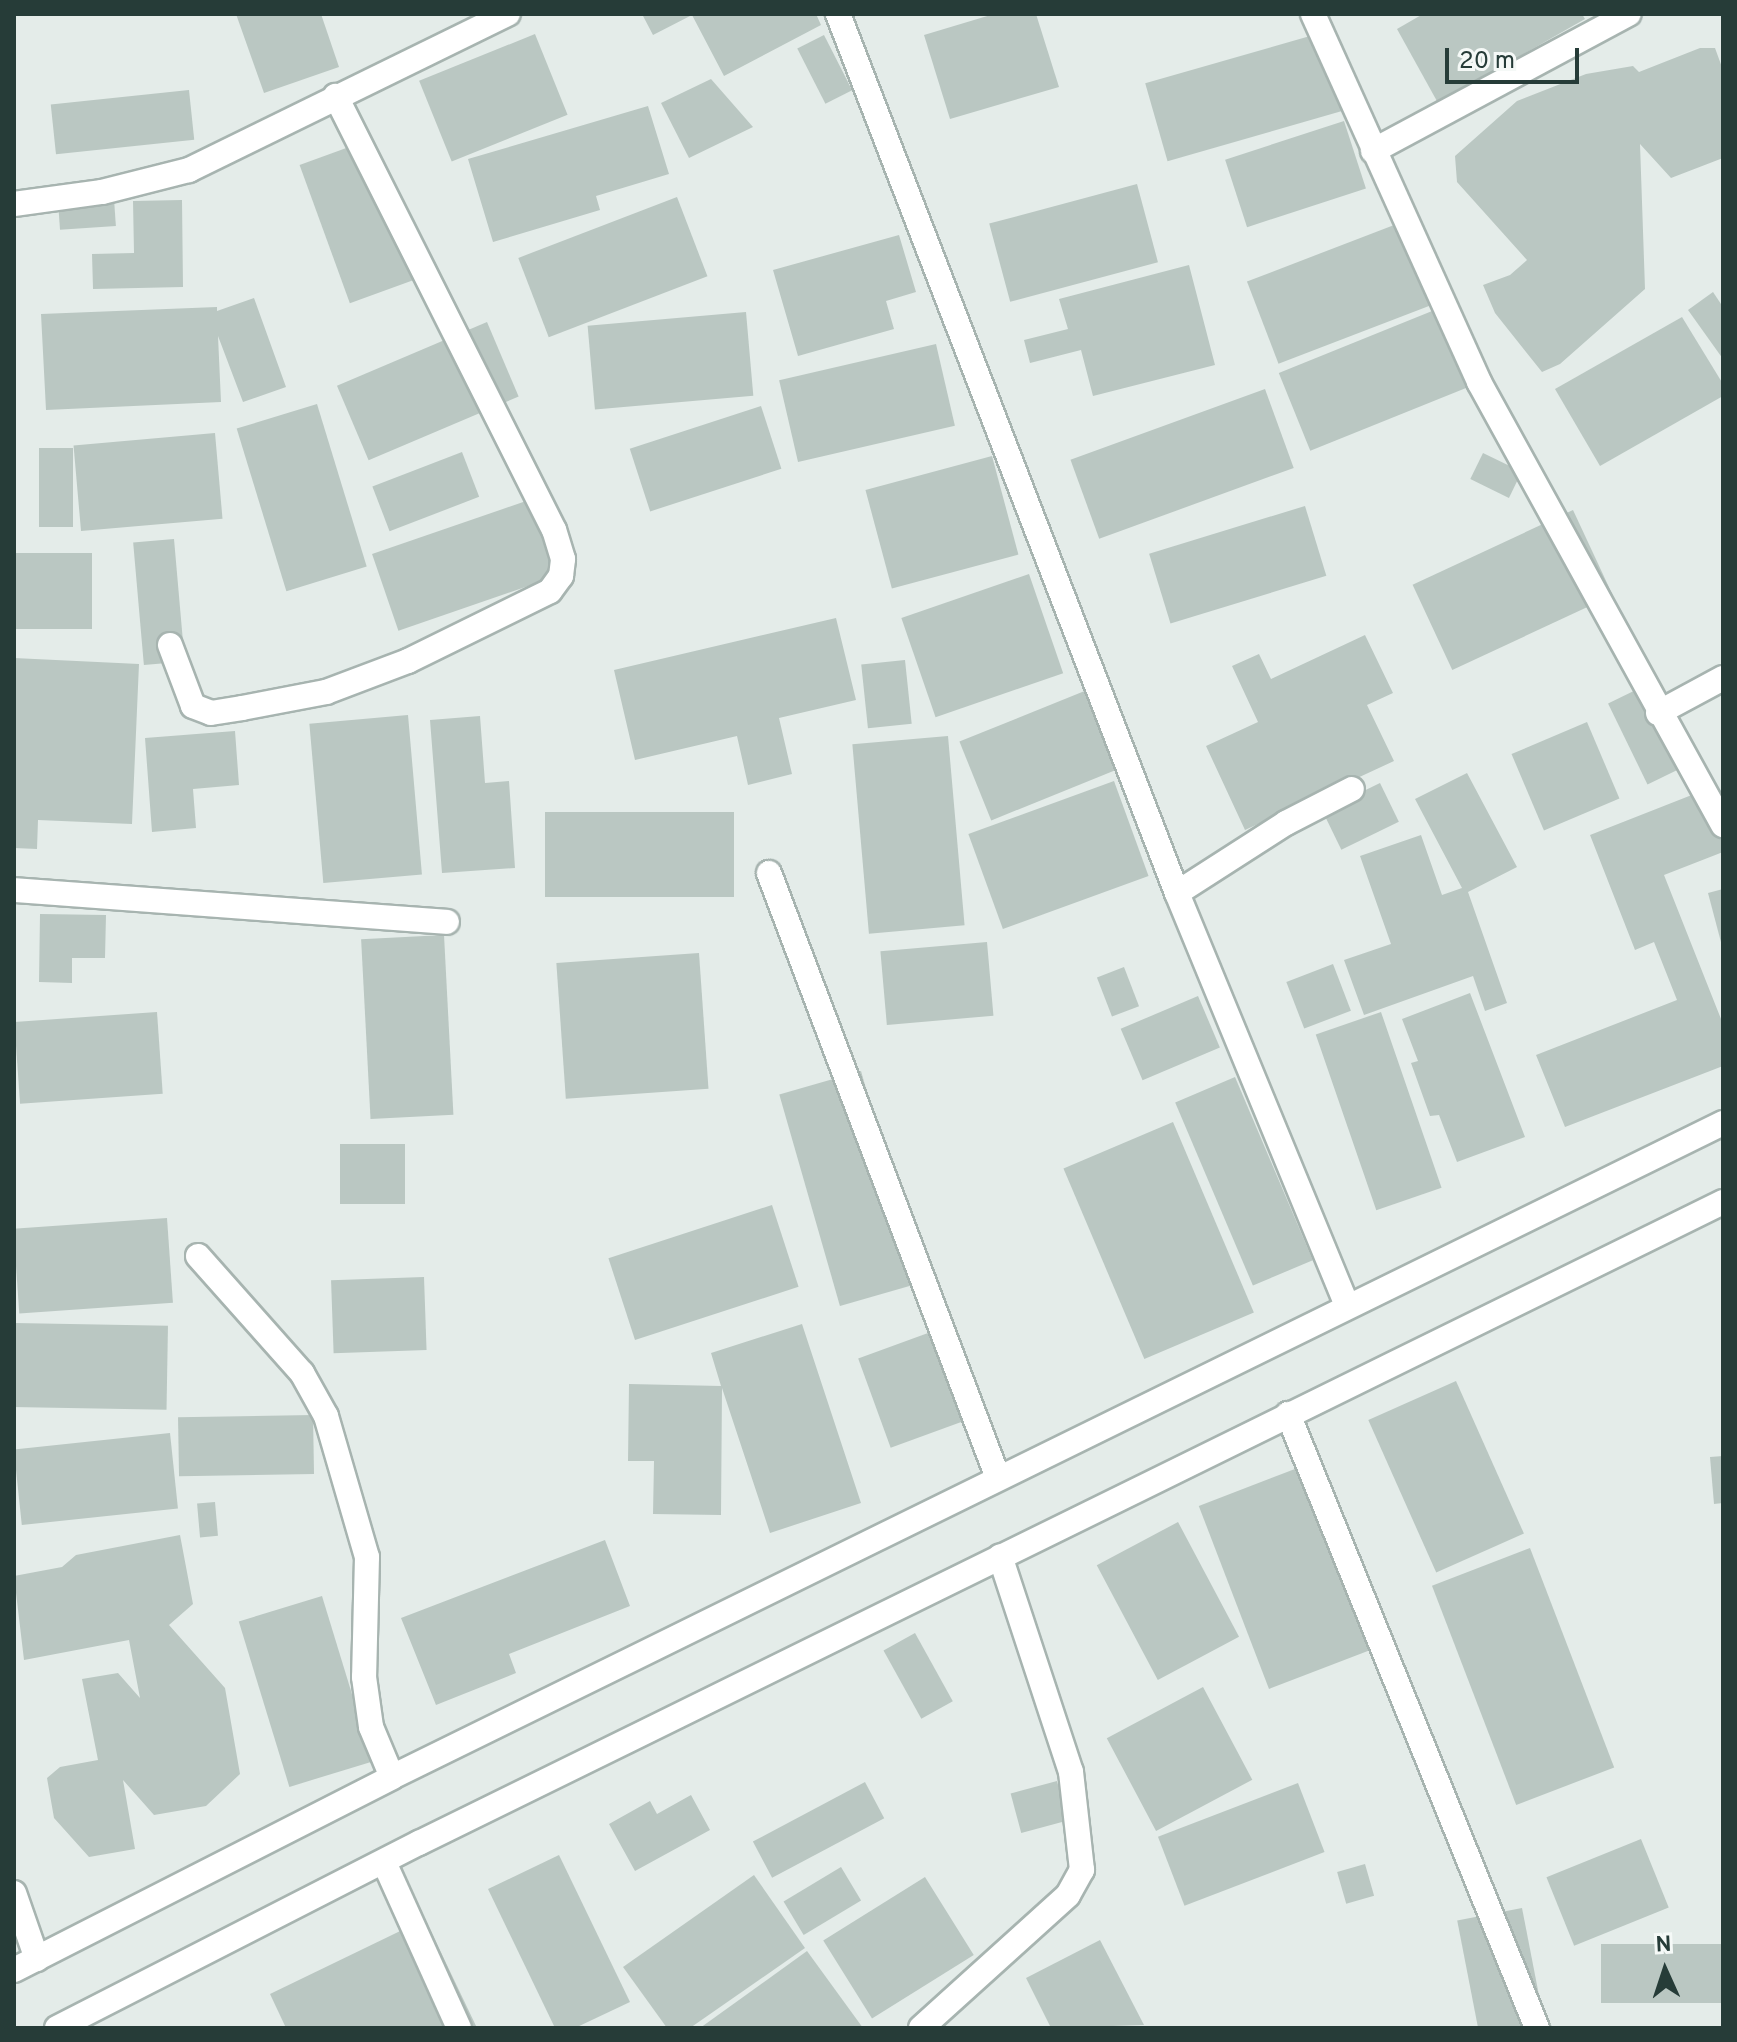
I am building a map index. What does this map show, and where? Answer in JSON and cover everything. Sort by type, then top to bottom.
[{"type":"street","points":[[14,204],[102,192],[189,170],[508,14]]},
{"type":"street","points":[[838,14],[1177,893],[1347,1305]]},
{"type":"street","points":[[1313,14],[1479,382],[1658,713],[1723,825]]},
{"type":"street","points":[[1373,151],[1629,14]]},
{"type":"street","points":[[170,645],[193,706],[211,713],[242,708],[326,692],[408,661],[550,591],[561,576],[563,559],[554,530],[336,96]]},
{"type":"street","points":[[1658,713],[1723,678]]},
{"type":"street","points":[[1177,893],[1352,789]]},
{"type":"street","points":[[769,873],[998,1478]]},
{"type":"street","points":[[14,890],[447,922]]},
{"type":"street","points":[[14,1970],[392,1777],[1347,1305],[1723,1123]]},
{"type":"street","points":[[57,2028],[1000,1556],[1723,1202]]},
{"type":"street","points":[[198,1256],[302,1373],[326,1416],[348,1477],[367,1557],[364,1677],[371,1727],[392,1777]]},
{"type":"street","points":[[1288,1414],[1537,2028]]},
{"type":"street","points":[[921,2028],[1068,1895],[1082,1870],[1071,1772],[1000,1556]]},
{"type":"street","points":[[384,1862],[459,2028]]},
{"type":"street","points":[[14,1893],[37,1959]]},
{"type":"building","points":[[236,14],[321,14],[339,67],[264,93]]},
{"type":"building","points":[[642,14],[816,14],[821,25],[724,76],[692,15],[653,35]]},
{"type":"building","points":[[994,14],[1036,14],[1059,87],[950,119],[924,35]]},
{"type":"building","points":[[1423,14],[1582,14],[1585,19],[1438,103],[1397,29]]},
{"type":"building","points":[[1324,32],[1346,110],[1168,161],[1145,83]]},
{"type":"building","points":[[535,34],[568,115],[452,161],[419,81]]},
{"type":"building","points":[[824,35],[852,90],[825,104],[797,49]]},
{"type":"building","points":[[1700,48],[1715,48],[1723,70],[1723,158],[1671,178],[1640,144],[1645,289],[1560,364],[1542,372],[1495,313],[1483,285],[1510,275],[1527,260],[1457,182],[1455,156],[1517,101],[1586,74],[1633,66],[1639,72]]},
{"type":"building","points":[[711,79],[753,127],[689,158],[661,103]]},
{"type":"building","points":[[189,90],[194,140],[56,154],[51,105]]},
{"type":"building","points":[[648,106],[669,174],[596,196],[600,210],[493,242],[468,159]]},
{"type":"building","points":[[1344,121],[1366,189],[1247,227],[1225,160]]},
{"type":"building","points":[[371,139],[421,277],[350,303],[300,165]]},
{"type":"building","points":[[1137,184],[1158,262],[1010,302],[989,224]]},
{"type":"building","points":[[677,197],[707,276],[549,337],[518,258]]},
{"type":"building","points":[[114,199],[116,226],[60,230],[58,203]]},
{"type":"building","points":[[182,200],[183,287],[93,289],[92,254],[134,253],[133,201]]},
{"type":"building","points":[[1415,217],[1447,299],[1278,364],[1247,282]]},
{"type":"building","points":[[899,235],[916,292],[886,301],[894,329],[798,356],[773,270]]},
{"type":"building","points":[[1189,265],[1215,365],[1093,396],[1081,350],[1030,363],[1024,340],[1068,329],[1059,299]]},
{"type":"building","points":[[1713,292],[1723,307],[1723,359],[1688,310]]},
{"type":"building","points":[[254,298],[286,387],[243,402],[218,336],[221,402],[46,410],[41,314],[217,307],[217,311]]},
{"type":"building","points":[[1442,307],[1473,385],[1310,451],[1279,373]]},
{"type":"building","points":[[746,312],[753,396],[595,410],[588,326]]},
{"type":"building","points":[[1682,317],[1723,384],[1723,396],[1600,466],[1555,389]]},
{"type":"building","points":[[487,322],[519,397],[369,460],[337,386]]},
{"type":"building","points":[[936,344],[955,426],[798,462],[779,380]]},
{"type":"building","points":[[1265,389],[1294,468],[1099,539],[1070,460]]},
{"type":"building","points":[[317,404],[367,567],[286,591],[237,429]]},
{"type":"building","points":[[761,406],[781,469],[650,511],[630,449]]},
{"type":"building","points":[[215,433],[222,519],[81,531],[74,445]]},
{"type":"building","points":[[39,448],[73,448],[73,527],[39,527]]},
{"type":"building","points":[[462,452],[479,497],[390,531],[372,486]]},
{"type":"building","points":[[1483,453],[1522,472],[1509,498],[1470,479]]},
{"type":"building","points":[[992,456],[1018,555],[892,588],[865,490]]},
{"type":"building","points":[[529,500],[555,577],[398,631],[372,554]]},
{"type":"building","points":[[1305,506],[1326,576],[1170,623],[1149,554]]},
{"type":"building","points":[[1573,510],[1613,595],[1452,670],[1413,585]]},
{"type":"building","points":[[174,539],[185,662],[144,665],[133,543]]},
{"type":"building","points":[[14,553],[92,553],[92,629],[14,629]]},
{"type":"building","points":[[1029,574],[1063,673],[936,717],[901,618]]},
{"type":"building","points":[[836,618],[856,700],[779,718],[792,774],[748,785],[737,736],[635,760],[614,670]]},
{"type":"building","points":[[1365,635],[1393,693],[1367,705],[1394,761],[1245,830],[1206,746],[1258,722],[1232,666],[1259,654],[1271,679]]},
{"type":"building","points":[[14,658],[139,664],[132,824],[38,820],[37,849],[14,848]]},
{"type":"building","points":[[905,660],[912,724],[868,728],[861,665]]},
{"type":"building","points":[[1644,686],[1683,767],[1648,784],[1608,704]]},
{"type":"building","points":[[1092,688],[1124,767],[991,820],[959,742]]},
{"type":"building","points":[[408,715],[422,874],[323,883],[309,724]]},
{"type":"building","points":[[480,716],[485,783],[509,781],[515,868],[442,873],[430,720]]},
{"type":"building","points":[[1587,722],[1619,798],[1544,830],[1512,754]]},
{"type":"building","points":[[235,731],[239,785],[193,789],[196,828],[152,832],[145,738]]},
{"type":"building","points":[[948,736],[965,925],[869,934],[852,744]]},
{"type":"building","points":[[1467,773],[1517,867],[1468,892],[1507,1003],[1485,1011],[1473,976],[1364,1015],[1344,960],[1391,944],[1360,856],[1421,835],[1442,895],[1462,888],[1415,799]]},
{"type":"building","points":[[1114,781],[1149,876],[1003,929],[968,834]]},
{"type":"building","points":[[1380,783],[1399,822],[1341,850],[1322,811]]},
{"type":"building","points":[[1707,789],[1723,829],[1723,852],[1664,875],[1723,1024],[1723,1066],[1565,1127],[1536,1055],[1677,1000],[1654,942],[1635,950],[1590,835]]},
{"type":"building","points":[[545,812],[734,812],[734,897],[545,897]]},
{"type":"building","points":[[1723,889],[1723,946],[1722,946],[1708,893]]},
{"type":"building","points":[[40,914],[106,915],[105,958],[72,958],[72,983],[39,982]]},
{"type":"building","points":[[444,935],[453,1115],[371,1119],[361,939]]},
{"type":"building","points":[[987,942],[993,1016],[887,1025],[880,951]]},
{"type":"building","points":[[699,953],[708,1089],[566,1099],[556,963]]},
{"type":"building","points":[[1333,964],[1351,1011],[1304,1029],[1286,982]]},
{"type":"building","points":[[1124,967],[1139,1006],[1112,1017],[1097,977]]},
{"type":"building","points":[[1470,993],[1525,1137],[1457,1162],[1439,1115],[1430,1116],[1411,1063],[1418,1061],[1402,1019]]},
{"type":"building","points":[[1198,996],[1220,1048],[1143,1080],[1121,1029]]},
{"type":"building","points":[[157,1012],[163,1094],[20,1104],[14,1022]]},
{"type":"building","points":[[1381,1012],[1442,1188],[1376,1210],[1316,1034]]},
{"type":"building","points":[[861,1071],[922,1282],[840,1306],[779,1094]]},
{"type":"building","points":[[1235,1077],[1313,1260],[1253,1286],[1175,1102]]},
{"type":"building","points":[[1173,1122],[1254,1313],[1144,1359],[1063,1168]]},
{"type":"building","points":[[340,1144],[405,1144],[405,1204],[340,1204]]},
{"type":"building","points":[[772,1205],[799,1287],[635,1340],[608,1258]]},
{"type":"building","points":[[167,1218],[173,1303],[19,1314],[14,1229]]},
{"type":"building","points":[[424,1277],[427,1350],[334,1353],[331,1280]]},
{"type":"building","points":[[14,1323],[168,1326],[167,1410],[14,1407]]},
{"type":"building","points":[[802,1324],[861,1503],[770,1533],[722,1388],[721,1515],[653,1514],[654,1461],[628,1461],[629,1384],[721,1386],[711,1353]]},
{"type":"building","points":[[939,1329],[971,1418],[891,1448],[858,1358]]},
{"type":"building","points":[[1456,1381],[1524,1534],[1436,1573],[1368,1420]]},
{"type":"building","points":[[313,1415],[314,1474],[179,1476],[178,1417]]},
{"type":"building","points":[[170,1433],[178,1509],[22,1525],[14,1449]]},
{"type":"building","points":[[1723,1456],[1723,1503],[1714,1504],[1710,1457]]},
{"type":"building","points":[[1308,1464],[1378,1647],[1269,1689],[1199,1506]]},
{"type":"building","points":[[215,1502],[218,1536],[200,1537],[197,1504]]},
{"type":"building","points":[[1178,1522],[1239,1637],[1158,1680],[1097,1565]]},
{"type":"building","points":[[180,1535],[193,1604],[169,1625],[225,1688],[240,1774],[206,1806],[154,1815],[123,1780],[135,1849],[89,1857],[54,1818],[47,1778],[60,1767],[98,1760],[82,1679],[118,1673],[140,1698],[129,1640],[24,1660],[14,1576],[62,1567],[76,1555]]},
{"type":"building","points":[[605,1540],[630,1606],[509,1654],[516,1673],[436,1705],[401,1618]]},
{"type":"building","points":[[1530,1548],[1614,1767],[1516,1805],[1432,1586]]},
{"type":"building","points":[[322,1596],[373,1761],[289,1787],[239,1621]]},
{"type":"building","points":[[915,1633],[953,1701],[921,1719],[884,1650]]},
{"type":"building","points":[[1203,1687],[1252,1780],[1156,1831],[1107,1738]]},
{"type":"building","points":[[1057,1781],[1068,1821],[1021,1833],[1011,1793]]},
{"type":"building","points":[[865,1782],[884,1818],[772,1878],[753,1842]]},
{"type":"building","points":[[1298,1783],[1325,1852],[1184,1906],[1158,1837]]},
{"type":"building","points":[[691,1795],[710,1830],[635,1871],[609,1824],[650,1801],[657,1814]]},
{"type":"building","points":[[1641,1839],[1669,1908],[1574,1946],[1546,1877]]},
{"type":"building","points":[[559,1855],[630,2002],[575,2028],[555,2028],[488,1889]]},
{"type":"building","points":[[1365,1864],[1374,1896],[1346,1904],[1337,1872]]},
{"type":"building","points":[[841,1867],[861,1900],[804,1935],[784,1902]]},
{"type":"building","points":[[754,1875],[805,1948],[690,2028],[667,2028],[623,1967]]},
{"type":"building","points":[[925,1877],[974,1955],[872,2019],[823,1941]]},
{"type":"building","points":[[1522,1908],[1545,2028],[1478,2028],[1457,1921]]},
{"type":"building","points":[[425,1919],[477,2028],[286,2028],[270,1994]]},
{"type":"building","points":[[1100,1940],[1144,2025],[1051,2028],[1026,1978]]},
{"type":"building","points":[[1601,1944],[1723,1944],[1723,2003],[1601,2003]]},
{"type":"building","points":[[807,1951],[863,2028],[700,2028]]}]
